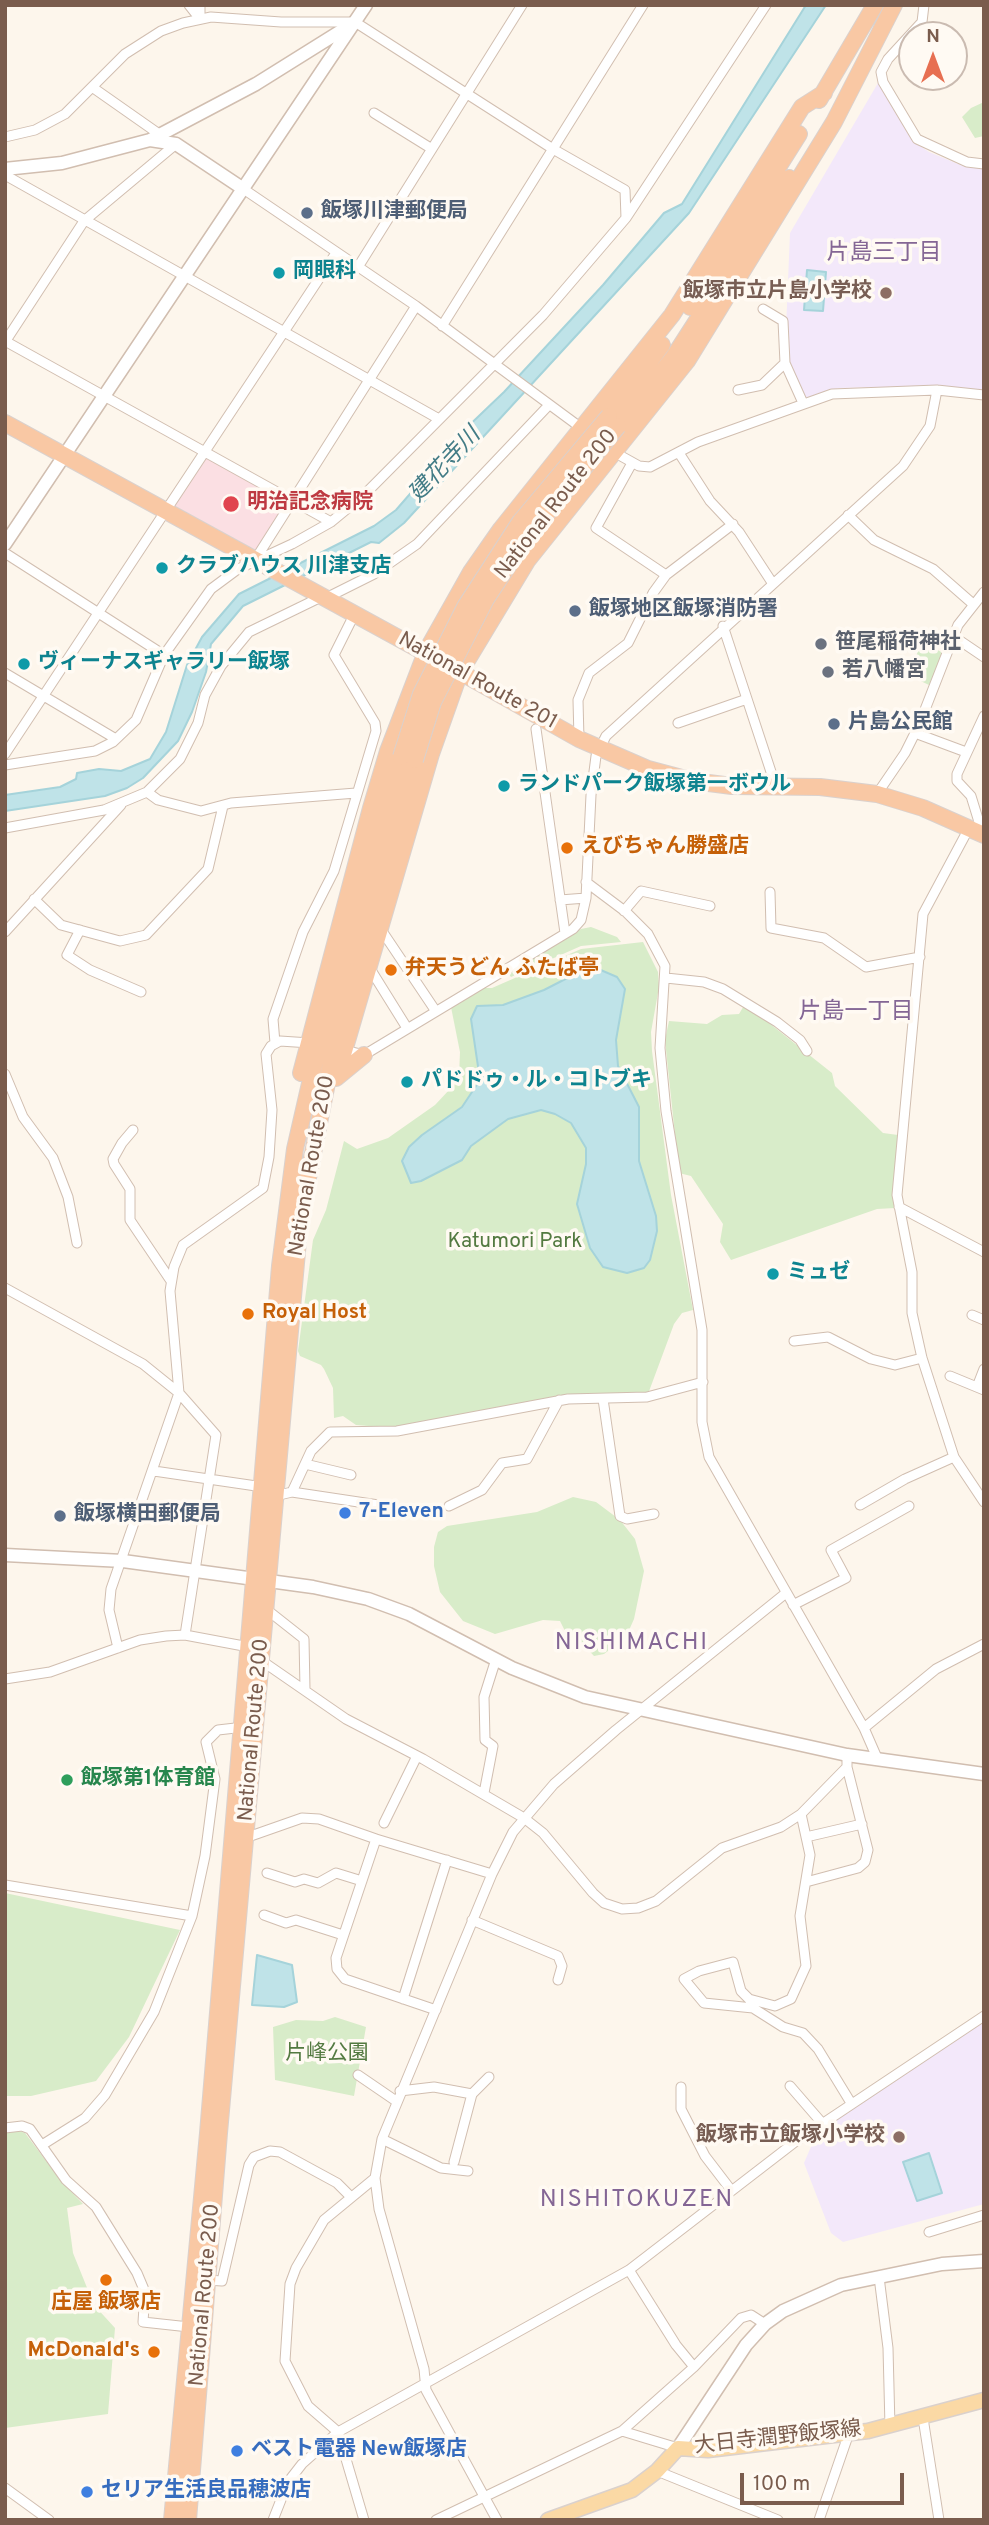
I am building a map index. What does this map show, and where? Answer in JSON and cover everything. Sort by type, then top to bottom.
[{"type":"highway","name":"National Route 200","points":[[614,421],[716,268],[875,5]]},
{"type":"highway","name":"National Route 200","points":[[188,2520],[245,1838],[249,1647],[261,1581],[288,1266],[309,1162],[326,1046],[408,759],[421,694],[471,596],[520,522],[673,358],[720,287],[894,5]]},
{"type":"highway","points":[[335,1079],[326,1046],[369,967],[431,754],[460,672],[527,561],[687,361],[752,260],[834,122],[894,5]]},
{"type":"highway","points":[[288,1266],[283,1166],[326,1046],[388,751],[426,652],[471,572],[501,529],[672,315],[802,107],[824,93]]},
{"type":"highway","name":"National Route 201","points":[[5,423],[599,749],[648,769],[693,781],[820,787],[877,794],[923,807],[979,833]]},
{"type":"highway","points":[[288,1266],[335,1079],[344,1068],[364,1055]]},
{"type":"highway","name":"National Route 200","points":[[172,2520],[249,1727],[262,1661],[267,1609],[261,1581]]},
{"type":"main road","name":"大日寺潤野飯塚線","points":[[548,2520],[632,2490],[657,2471],[678,2448],[708,2450],[890,2427],[984,2400]]},
{"type":"street","points":[[189,5],[200,19]]},
{"type":"street","points":[[200,5],[200,19]]},
{"type":"street","points":[[5,544],[366,5]]},
{"type":"street","points":[[358,267],[522,5]]},
{"type":"street","points":[[442,326],[643,5]]},
{"type":"street","points":[[5,765],[95,751],[116,739],[136,720],[164,655],[211,589],[238,569],[259,564],[331,522],[365,494],[495,367],[626,218],[765,5]]},
{"type":"street","points":[[924,5],[922,22],[888,59],[881,72],[883,82],[916,139],[967,162],[984,164]]},
{"type":"street","points":[[5,137],[35,130],[65,114],[125,54],[161,32],[200,19],[355,22],[552,149],[625,190],[626,218]]},
{"type":"street","points":[[5,169],[62,163],[155,137],[256,84],[355,22]]},
{"type":"street","points":[[92,88],[155,137],[176,144],[416,306],[495,367],[632,463],[650,467],[698,442],[756,424],[803,403],[832,394],[937,390],[984,395]]},
{"type":"street","points":[[373,113],[432,149]]},
{"type":"street","points":[[176,144],[84,221],[5,342],[331,522]]},
{"type":"street","points":[[5,175],[183,278],[439,419]]},
{"type":"street","points":[[6,750],[336,253]]},
{"type":"street","points":[[259,564],[292,502],[416,306]]},
{"type":"street","points":[[763,309],[783,321],[785,363],[803,403]]},
{"type":"street","points":[[738,390],[762,385],[785,363]]},
{"type":"street","points":[[275,1043],[326,1046],[364,1055],[565,933],[581,920],[586,898],[588,822],[599,749],[614,726],[903,466],[919,447],[936,407],[937,390]]},
{"type":"street","points":[[5,828],[122,804],[147,792],[180,759],[198,723],[205,695],[221,666],[249,632],[319,596],[373,574],[417,544],[546,404]]},
{"type":"street","points":[[678,453],[710,501],[733,524],[773,584]]},
{"type":"street","points":[[632,463],[596,528],[666,575]]},
{"type":"street","points":[[848,514],[874,540],[933,569],[973,604]]},
{"type":"street","points":[[579,739],[578,700],[589,673],[628,643],[653,593],[666,575],[733,524]]},
{"type":"street","points":[[5,553],[164,655]]},
{"type":"street","points":[[877,794],[915,733],[953,636],[984,592]]},
{"type":"street","points":[[118,1648],[108,1610],[111,1590],[154,1471],[178,1393],[171,1281],[183,1245],[263,1188],[269,1157],[272,1110],[265,1060],[275,1043],[273,1019],[303,932],[334,872],[376,731],[375,723],[334,655],[354,615]]},
{"type":"street","points":[[723,626],[776,787]]},
{"type":"street","points":[[953,636],[984,657]]},
{"type":"street","points":[[5,673],[116,739]]},
{"type":"street","points":[[678,723],[747,699]]},
{"type":"street","points":[[984,716],[966,752],[957,781],[971,796],[979,833],[923,914],[901,1140],[899,1207],[912,1272],[912,1313],[922,1358],[954,1457],[984,1502]]},
{"type":"street","points":[[536,729],[565,933]]},
{"type":"street","points":[[915,733],[966,752]]},
{"type":"street","points":[[147,792],[158,800],[201,811],[223,806],[356,793]]},
{"type":"street","points":[[5,932],[122,804]]},
{"type":"street","points":[[34,899],[61,925],[120,941],[146,934],[208,869],[223,806]]},
{"type":"street","points":[[586,882],[624,911],[648,934],[660,953],[666,978],[660,1048],[666,1111],[702,1330],[702,1422],[709,1457],[864,1728],[878,1760]]},
{"type":"street","points":[[624,911],[640,891],[710,906]]},
{"type":"street","points":[[770,892],[772,928],[824,938],[866,967],[920,957]]},
{"type":"street","points":[[560,900],[586,898]]},
{"type":"street","points":[[380,928],[435,1010]]},
{"type":"street","points":[[80,930],[67,955],[90,971],[141,992]]},
{"type":"street","points":[[369,967],[408,1028]]},
{"type":"street","points":[[666,978],[704,982],[723,989],[777,1022],[800,1040],[807,1051]]},
{"type":"street","points":[[5,1074],[23,1117],[53,1158],[68,1198],[77,1242]]},
{"type":"street","points":[[133,1130],[113,1159],[114,1164],[130,1189],[131,1220],[171,1281]]},
{"type":"street","points":[[899,1207],[984,1252]]},
{"type":"street","points":[[5,1288],[143,1364],[178,1393],[216,1435],[185,1635]]},
{"type":"street","points":[[972,1315],[984,1320]]},
{"type":"street","points":[[794,1341],[828,1337],[871,1359],[895,1365],[922,1358]]},
{"type":"street","points":[[950,1376],[980,1388],[984,1369]]},
{"type":"street","points":[[292,1492],[311,1451],[330,1432],[397,1432],[559,1400],[647,1397],[703,1382]]},
{"type":"street","points":[[603,1399],[620,1516],[627,1519],[654,1514]]},
{"type":"street","points":[[449,1506],[482,1490],[502,1463],[527,1459],[559,1400]]},
{"type":"street","points":[[860,1505],[905,1479],[954,1457]]},
{"type":"street","points":[[305,1464],[351,1475]]},
{"type":"street","points":[[154,1471],[269,1491],[385,1506]]},
{"type":"street","points":[[793,1605],[846,1578],[831,1550],[909,1506]]},
{"type":"street","points":[[5,1555],[123,1562],[313,1587],[389,1606],[562,1690],[847,1761],[878,1760],[984,1774]]},
{"type":"street","points":[[497,2520],[428,2396],[425,2369],[385,2235],[375,2178],[382,2139],[492,1874],[507,1842],[524,1818],[554,1784],[786,1593]]},
{"type":"street","points":[[267,1609],[304,1639],[305,1689]]},
{"type":"street","points":[[5,1679],[63,1669],[140,1640],[185,1635],[249,1647]]},
{"type":"street","points":[[864,1728],[936,1669],[984,1644]]},
{"type":"street","points":[[484,1793],[493,1746],[485,1740],[484,1697],[496,1659]]},
{"type":"street","points":[[262,1661],[346,1719],[484,1793],[524,1818],[543,1833],[593,1893],[604,1903],[622,1909],[638,1908],[656,1901],[722,1848],[781,1827],[801,1814],[847,1761]]},
{"type":"street","points":[[42,2145],[85,2118],[105,2095],[154,2012],[192,1916],[205,1856],[215,1779],[206,1742],[218,1730],[249,1727]]},
{"type":"street","points":[[384,1823],[417,1756]]},
{"type":"street","points":[[806,1882],[863,1866],[868,1850],[847,1761]]},
{"type":"street","points":[[801,1814],[810,1865],[800,1916],[806,1966],[791,1999],[775,2006],[749,1999],[741,1991],[733,1962],[699,1971],[684,1979],[704,2003],[753,2008],[788,2029],[803,2033],[818,2049],[851,2104]]},
{"type":"street","points":[[245,1838],[302,1818],[319,1819],[492,1874]]},
{"type":"street","points":[[806,1837],[862,1824]]},
{"type":"street","points":[[376,1839],[336,1958],[340,1974],[436,2010]]},
{"type":"street","points":[[403,1998],[447,1860]]},
{"type":"street","points":[[267,1872],[295,1882],[304,1879],[318,1883],[335,1873],[362,1881]]},
{"type":"street","points":[[5,1885],[192,1916]]},
{"type":"street","points":[[264,1915],[286,1923],[296,1920],[344,1935]]},
{"type":"street","points":[[472,1920],[527,1940],[558,1956],[562,1966],[558,1980]]},
{"type":"street","points":[[273,2520],[288,2482],[302,2465],[338,2432],[629,2270],[822,2123],[984,2016]]},
{"type":"street","points":[[358,2075],[396,2101]]},
{"type":"street","points":[[454,2162],[472,2094],[489,2077]]},
{"type":"street","points":[[790,2086],[822,2123]]},
{"type":"street","points":[[400,2091],[434,2087],[472,2094]]},
{"type":"street","points":[[681,2088],[681,2109],[705,2156],[731,2190]]},
{"type":"street","points":[[5,2128],[22,2126],[30,2129],[66,2180],[96,2207],[137,2273],[145,2292],[143,2322],[189,2327]]},
{"type":"street","points":[[382,2139],[441,2168],[468,2171]]},
{"type":"street","points":[[207,2280],[222,2281],[249,2165],[254,2157],[270,2151],[280,2152],[337,2183],[351,2197]]},
{"type":"street","points":[[364,2520],[338,2432],[308,2406],[285,2361],[290,2284],[310,2242],[324,2220],[375,2178]]},
{"type":"street","points":[[929,2232],[984,2215]]},
{"type":"street","points":[[622,2431],[678,2448],[746,2346],[765,2324],[820,2291],[942,2264],[984,2260]]},
{"type":"street","points":[[629,2270],[676,2344],[694,2367]]},
{"type":"street","points":[[878,2277],[888,2348],[890,2427]]},
{"type":"street","points":[[436,2520],[622,2431],[694,2367],[741,2318],[751,2315],[765,2324]]},
{"type":"street","points":[[923,2418],[939,2520]]},
{"type":"street","points":[[819,2520],[849,2433]]},
{"type":"street","points":[[657,2471],[778,2520]]},
{"type":"street","points":[[5,2488],[49,2520]]},
{"type":"shaded area","name":"飯塚市立片島小学校","points":[[878,83],[913,141],[929,152],[963,166],[984,168],[984,391],[935,386],[839,388],[804,399],[785,353],[790,233]]},
{"type":"shaded area","name":"明治記念病院","points":[[205,456],[289,502],[257,551],[173,505]]},
{"type":"shaded area","name":"飯塚市立飯塚小学校","points":[[984,2021],[984,2204],[843,2242],[831,2233],[804,2163],[819,2128]]},
{"type":"green space","points":[[984,102],[984,136],[975,138],[962,117],[971,108]]},
{"type":"green space","points":[[921,641],[943,653],[929,685],[910,676]]},
{"type":"green space","points":[[591,927],[617,937],[621,942],[581,946],[511,977],[508,973],[581,929]]},
{"type":"green space","name":"Katumori Park","points":[[643,942],[658,972],[659,987],[651,1032],[652,1051],[671,1195],[693,1310],[682,1313],[674,1324],[648,1394],[569,1396],[394,1428],[356,1425],[343,1416],[334,1418],[333,1388],[324,1369],[300,1356],[298,1351],[313,1240],[326,1210],[344,1141],[357,1149],[388,1138],[435,1105],[450,1089],[459,1077],[460,1052],[451,1007],[483,988],[492,988],[581,949]]},
{"type":"green space","points":[[745,1004],[832,1073],[835,1086],[883,1133],[898,1135],[895,1208],[877,1209],[731,1260],[720,1242],[723,1224],[691,1176],[679,1173],[665,1040],[669,1021],[707,1024],[722,1015],[739,1014]]},
{"type":"green space","points":[[573,1497],[596,1502],[620,1520],[635,1539],[644,1571],[634,1619],[626,1637],[604,1654],[594,1656],[579,1640],[567,1635],[560,1621],[543,1620],[495,1634],[463,1621],[440,1592],[434,1566],[434,1547],[438,1532],[447,1526],[537,1512]]},
{"type":"green space","points":[[5,1893],[180,1930],[129,2037],[96,2081],[31,2096],[5,2096]]},
{"type":"green space","name":"片峰公園","points":[[335,2017],[366,2027],[354,2096],[275,2080],[273,2027],[296,2020],[323,2021]]},
{"type":"green space","points":[[5,2133],[25,2133],[62,2182],[83,2204],[67,2208],[73,2253],[94,2305],[115,2328],[108,2414],[5,2428]]},
{"type":"water","name":"建花寺川","points":[[806,5],[826,5],[689,213],[404,523],[379,543],[371,542],[243,606],[211,644],[206,672],[178,741],[143,778],[127,788],[105,796],[5,811],[5,795],[60,787],[76,779],[77,773],[99,769],[121,771],[150,759],[166,732],[187,665],[202,637],[239,594],[374,526],[396,510],[436,464],[438,455],[504,392],[603,285],[664,213],[682,204]]},
{"type":"water","points":[[807,270],[826,272],[823,311],[804,310]]},
{"type":"water","points":[[596,968],[617,977],[625,989],[616,1040],[618,1066],[639,1107],[639,1161],[656,1216],[657,1231],[650,1260],[644,1268],[627,1273],[603,1267],[590,1248],[577,1204],[586,1164],[586,1148],[571,1123],[555,1114],[541,1110],[508,1119],[471,1146],[462,1160],[421,1181],[411,1183],[402,1161],[409,1147],[422,1135],[462,1107],[480,1080],[471,1019],[477,1006],[503,1005],[544,990],[581,971]]},
{"type":"water","points":[[257,1955],[292,1965],[297,2002],[284,2007],[252,2005]]},
{"type":"water","points":[[929,2153],[942,2193],[917,2201],[903,2162]]},
{"type":"place","name":"飯塚川津郵便局","points":[[307,213]]},
{"type":"place","name":"岡眼科","points":[[279,273]]},
{"type":"place","name":"飯塚市立片島小学校","points":[[886,293]]},
{"type":"place","name":"明治記念病院","points":[[231,504]]},
{"type":"place","name":"クラブハウス 川津支店","points":[[162,568]]},
{"type":"place","name":"飯塚地区飯塚消防署","points":[[575,611]]},
{"type":"place","name":"笹尾稲荷神社","points":[[821,644]]},
{"type":"place","name":"ヴィーナスギャラリー飯塚","points":[[24,664]]},
{"type":"place","name":"若八幡宮","points":[[828,672]]},
{"type":"place","name":"片島公民館","points":[[834,724]]},
{"type":"place","name":"ランドパーク飯塚第一ボウル","points":[[504,786]]},
{"type":"place","name":"えびちゃん勝盛店","points":[[567,848]]},
{"type":"place","name":"弁天うどん ふたば亭","points":[[391,970]]},
{"type":"place","name":"パドドゥ・ル・コトブキ","points":[[407,1082]]},
{"type":"place","name":"ミュゼ","points":[[773,1274]]},
{"type":"place","name":"Royal Host","points":[[248,1314]]},
{"type":"place","name":"7-Eleven","points":[[345,1513]]},
{"type":"place","name":"飯塚横田郵便局","points":[[60,1516]]},
{"type":"place","name":"飯塚第1体育館","points":[[67,1780]]},
{"type":"place","name":"飯塚市立飯塚小学校","points":[[899,2137]]},
{"type":"place","name":"庄屋 飯塚店","points":[[106,2280]]},
{"type":"place","name":"McDonald's","points":[[154,2352]]},
{"type":"place","name":"ベスト電器 New飯塚店","points":[[237,2451]]},
{"type":"place","name":"セリア生活良品穂波店","points":[[87,2492]]},
{"type":"district","name":"片島三丁目","points":[[884,254]]},
{"type":"district","name":"片島一丁目","points":[[856,1013]]},
{"type":"district","name":"NISHIMACHI","points":[[632,1644]]},
{"type":"district","name":"NISHITOKUZEN","points":[[637,2201]]}]
